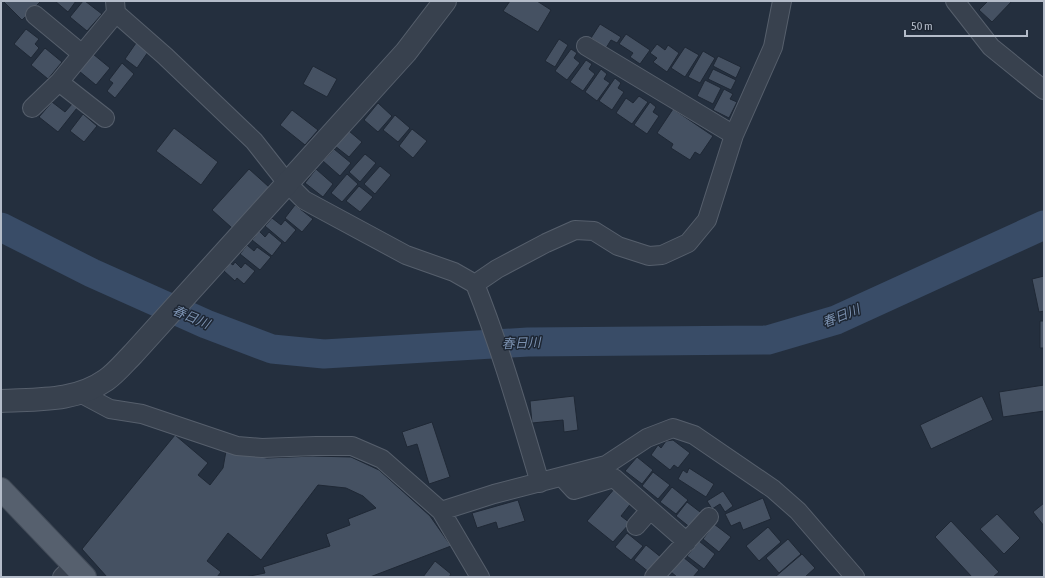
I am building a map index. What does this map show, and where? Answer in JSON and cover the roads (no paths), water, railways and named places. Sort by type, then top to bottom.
[{"type":"main road","points":[[1,489],[74,573]]},
{"type":"street","points":[[1,402],[59,398],[80,393],[106,380],[133,354],[406,52],[445,1]]},
{"type":"street","points":[[475,284],[497,269],[546,243],[575,230],[594,232],[618,246],[649,256],[662,255],[688,242],[707,220],[734,135],[774,48],[782,1]]},
{"type":"street","points":[[955,1],[991,47],[1044,90]]},
{"type":"street","points":[[32,108],[59,82],[82,54],[116,7],[254,141],[287,183],[304,200],[400,251],[454,272],[475,284],[509,379],[540,483]]},
{"type":"street","points":[[35,15],[82,54]]},
{"type":"street","points":[[586,46],[734,135]]},
{"type":"street","points":[[59,82],[105,118]]},
{"type":"street","points":[[80,393],[110,409],[142,414],[237,446],[262,448],[352,446],[382,458],[441,511],[480,577]]},
{"type":"street","points":[[441,511],[494,494],[606,465],[647,438],[673,428],[694,435],[773,489],[798,511],[855,577]]},
{"type":"street","points":[[562,477],[574,490],[614,478],[687,542]]},
{"type":"street","points":[[636,526],[650,510]]},
{"type":"street","points":[[654,577],[709,517]]},
{"type":"waterway","name":"春日川","points":[[1,227],[92,273],[206,324],[272,349],[324,354],[528,342],[768,340],[836,320],[1044,225]]}]
